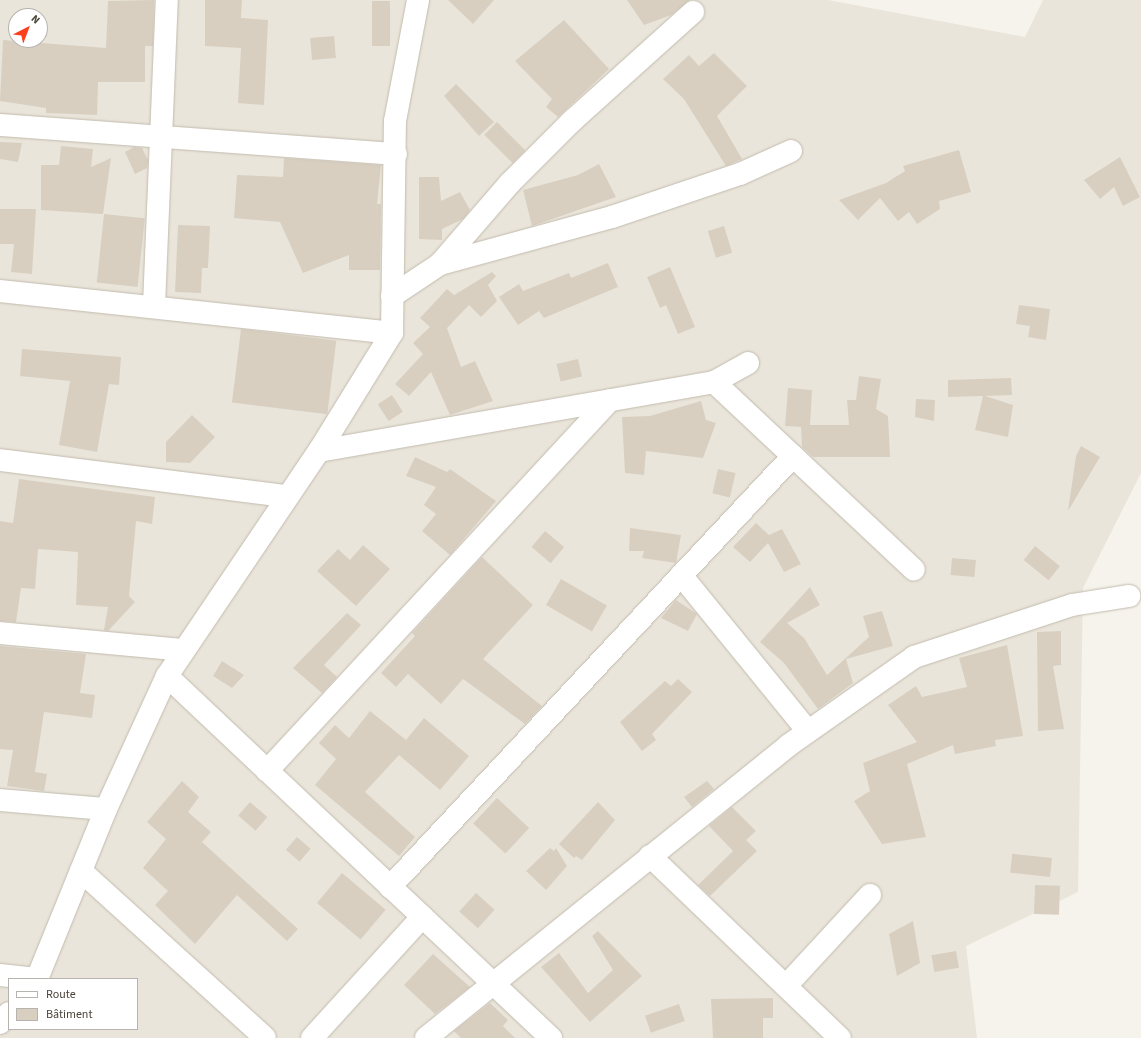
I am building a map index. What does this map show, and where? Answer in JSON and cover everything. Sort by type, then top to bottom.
[{"type":"street","points":[[154,305],[167,0]]},
{"type":"street","points":[[37,978],[106,809],[167,676],[182,650],[286,496],[319,451],[392,333],[396,154],[394,121],[418,0]]},
{"type":"street","points":[[392,296],[440,264],[516,177],[693,12]]},
{"type":"street","points":[[0,125],[396,154]]},
{"type":"street","points":[[440,264],[612,217],[740,174],[792,151]]},
{"type":"street","points":[[0,291],[154,305],[392,333]]},
{"type":"street","points":[[319,451],[714,382],[748,363]]},
{"type":"street","points":[[714,382],[914,570]]},
{"type":"street","points":[[267,771],[610,400]]},
{"type":"street","points":[[390,887],[792,456]]},
{"type":"street","points":[[0,460],[286,496]]},
{"type":"street","points":[[681,575],[808,731]]},
{"type":"street","points":[[426,1038],[650,856],[808,731],[914,657],[1072,605],[1129,596]]},
{"type":"street","points":[[0,633],[182,650]]},
{"type":"street","points":[[167,676],[551,1038]]},
{"type":"street","points":[[0,800],[106,809]]},
{"type":"street","points":[[650,856],[840,1038]]},
{"type":"street","points":[[81,871],[251,1033]]},
{"type":"street","points":[[786,986],[870,895]]},
{"type":"street","points":[[312,1038],[422,917]]},
{"type":"street","points":[[0,975],[28,978]]},
{"type":"street","points":[[0,1023],[8,1014]]},
{"type":"shaded area","points":[[0,0],[828,0],[1025,37],[1043,0],[1141,0],[1141,473],[1083,588],[1078,892],[966,946],[977,1038],[0,1038]]},
{"type":"building","points":[[154,0],[153,46],[145,46],[145,82],[98,82],[97,115],[46,113],[46,108],[0,101],[3,40],[8,40],[8,48],[48,48],[48,43],[106,48],[108,1]]},
{"type":"building","points":[[205,0],[242,0],[241,18],[268,20],[264,105],[238,103],[241,48],[205,46]]},
{"type":"building","points":[[448,0],[494,0],[473,24]]},
{"type":"building","points":[[627,0],[690,0],[671,15],[644,25]]},
{"type":"building","points":[[372,1],[390,1],[390,46],[372,46]]},
{"type":"building","points":[[564,20],[609,69],[558,117],[546,107],[552,99],[515,61]]},
{"type":"building","points":[[334,36],[336,58],[312,60],[310,38]]},
{"type":"building","points":[[714,53],[747,86],[717,116],[742,159],[726,166],[684,99],[663,79],[689,55],[699,66]]},
{"type":"building","points":[[456,84],[494,122],[479,136],[444,96]]},
{"type":"building","points":[[497,122],[525,150],[513,163],[484,135]]},
{"type":"building","points":[[0,142],[22,143],[18,162],[0,159]]},
{"type":"building","points":[[61,146],[93,149],[91,167],[111,158],[103,214],[41,210],[41,165],[59,165]]},
{"type":"building","points":[[134,147],[142,148],[148,160],[147,168],[135,174],[125,152]]},
{"type":"building","points":[[959,150],[971,192],[939,201],[940,209],[917,224],[909,212],[898,221],[880,198],[858,220],[839,200],[886,183],[905,171],[903,166]]},
{"type":"building","points":[[1120,157],[1140,197],[1123,206],[1114,187],[1100,199],[1084,180]]},
{"type":"building","points":[[284,158],[381,165],[377,204],[381,204],[380,270],[349,270],[349,255],[303,273],[280,222],[234,218],[237,175],[283,177]]},
{"type":"building","points":[[599,164],[616,197],[532,226],[523,190],[578,175]]},
{"type":"building","points":[[419,177],[439,177],[441,201],[460,192],[470,210],[463,219],[442,229],[442,240],[419,239]]},
{"type":"building","points":[[0,209],[36,209],[32,274],[11,272],[14,244],[0,244]]},
{"type":"building","points":[[104,214],[145,218],[138,287],[97,283]]},
{"type":"building","points":[[178,225],[210,226],[208,268],[202,268],[201,293],[175,292]]},
{"type":"building","points":[[724,226],[732,253],[716,258],[708,231]]},
{"type":"building","points":[[608,263],[618,287],[544,318],[539,311],[518,325],[499,297],[519,284],[523,291],[569,273],[571,278]]},
{"type":"building","points":[[670,267],[695,327],[678,334],[666,305],[660,308],[647,277]]},
{"type":"building","points":[[492,272],[496,276],[488,285],[497,301],[481,317],[469,305],[447,328],[461,367],[475,361],[493,401],[450,415],[431,372],[409,396],[395,384],[423,354],[413,343],[430,327],[420,318],[447,289],[454,295]]},
{"type":"building","points":[[1019,305],[1050,309],[1046,340],[1028,337],[1030,326],[1016,324]]},
{"type":"building","points":[[241,329],[336,341],[327,414],[232,402]]},
{"type":"building","points":[[22,349],[121,357],[119,385],[109,384],[97,452],[59,445],[70,381],[20,376]]},
{"type":"building","points":[[578,359],[582,377],[561,381],[557,364]]},
{"type":"building","points":[[859,376],[881,379],[876,409],[888,416],[890,457],[813,457],[802,447],[801,427],[785,426],[788,388],[812,390],[810,425],[849,425],[847,400],[856,400]]},
{"type":"building","points":[[1011,378],[1012,395],[985,396],[1013,405],[1008,437],[975,430],[983,396],[948,397],[948,380]]},
{"type":"building","points":[[392,395],[403,412],[389,421],[378,404]]},
{"type":"building","points":[[916,399],[935,400],[934,421],[915,417]]},
{"type":"building","points":[[701,401],[706,420],[716,423],[703,458],[646,451],[644,475],[625,473],[622,417],[650,416]]},
{"type":"building","points":[[192,415],[215,437],[190,463],[166,462],[166,442]]},
{"type":"building","points":[[1081,446],[1100,457],[1068,511],[1076,456]]},
{"type":"building","points":[[415,457],[447,472],[450,469],[496,501],[450,555],[422,531],[436,514],[424,505],[436,487],[406,476]]},
{"type":"building","points":[[718,469],[736,473],[730,497],[712,493]]},
{"type":"building","points":[[19,479],[155,497],[152,524],[136,521],[129,596],[135,602],[108,631],[104,630],[108,607],[76,605],[78,552],[38,549],[35,589],[21,588],[16,622],[0,621],[0,521],[13,523]]},
{"type":"building","points":[[756,523],[769,535],[782,529],[801,564],[784,572],[768,543],[750,562],[733,547]]},
{"type":"building","points":[[630,528],[681,535],[676,563],[642,558],[644,551],[629,551]]},
{"type":"building","points":[[545,531],[564,547],[551,563],[532,547]]},
{"type":"building","points":[[363,545],[390,569],[356,606],[317,571],[338,549],[350,560]]},
{"type":"building","points":[[1035,546],[1060,566],[1049,580],[1024,560]]},
{"type":"building","points":[[482,557],[533,605],[483,659],[542,706],[525,724],[463,679],[441,704],[408,674],[396,687],[381,673],[415,636],[412,633]]},
{"type":"building","points":[[952,558],[976,560],[974,577],[951,575]]},
{"type":"building","points":[[561,579],[607,606],[592,631],[546,605]]},
{"type":"building","points":[[810,587],[820,605],[787,623],[804,638],[827,675],[869,637],[863,616],[882,611],[893,646],[846,659],[853,683],[818,709],[784,663],[760,642]]},
{"type":"building","points":[[676,600],[697,614],[688,631],[661,618]]},
{"type":"building","points":[[347,613],[361,625],[324,665],[337,677],[322,693],[293,668]]},
{"type":"building","points":[[1061,631],[1061,665],[1053,666],[1064,729],[1038,731],[1037,632]]},
{"type":"building","points":[[1007,645],[1023,736],[995,740],[996,746],[955,754],[953,745],[907,764],[926,837],[882,844],[854,801],[870,791],[863,763],[917,742],[888,705],[916,686],[922,697],[967,687],[959,658]]},
{"type":"building","points":[[0,646],[86,654],[80,693],[95,695],[92,718],[44,712],[35,772],[47,774],[44,791],[7,786],[13,750],[0,749]]},
{"type":"building","points":[[222,661],[244,675],[232,688],[213,676]]},
{"type":"building","points":[[678,679],[692,692],[652,734],[656,740],[642,751],[620,722],[665,681],[671,686]]},
{"type":"building","points":[[370,711],[406,740],[424,718],[469,756],[440,790],[399,755],[365,792],[415,837],[399,856],[315,785],[336,759],[319,743],[335,725],[349,738]]},
{"type":"building","points":[[182,781],[199,797],[188,812],[211,832],[202,842],[298,929],[287,941],[237,895],[195,944],[155,905],[168,891],[143,868],[166,839],[147,822]]},
{"type":"building","points":[[707,781],[714,789],[692,807],[684,797]]},
{"type":"building","points":[[497,798],[529,828],[505,854],[473,824]]},
{"type":"building","points":[[250,802],[267,817],[256,831],[238,816]]},
{"type":"building","points":[[598,802],[615,820],[582,860],[576,856],[574,858],[559,844]]},
{"type":"building","points":[[732,807],[756,831],[746,840],[757,851],[710,896],[698,885],[733,851],[709,826]]},
{"type":"building","points":[[297,837],[311,849],[299,862],[286,850]]},
{"type":"building","points":[[550,848],[554,851],[556,848],[567,866],[546,890],[526,871]]},
{"type":"building","points":[[1012,854],[1052,858],[1050,877],[1010,873]]},
{"type":"building","points":[[342,873],[386,910],[361,940],[317,903]]},
{"type":"building","points":[[1035,885],[1060,886],[1059,915],[1034,914]]},
{"type":"building","points":[[476,893],[495,910],[478,928],[459,912]]},
{"type":"building","points":[[913,921],[920,963],[897,976],[889,934]]},
{"type":"building","points":[[598,931],[642,976],[590,1022],[541,967],[559,953],[588,993],[613,970],[592,936]]},
{"type":"building","points":[[956,951],[959,968],[934,972],[931,955]]},
{"type":"building","points":[[433,954],[470,987],[435,1014],[404,985]]},
{"type":"building","points":[[773,998],[773,1018],[763,1018],[763,1038],[713,1038],[711,999]]},
{"type":"building","points":[[490,1003],[508,1020],[503,1026],[515,1038],[461,1038],[454,1031]]},
{"type":"building","points":[[679,1004],[685,1021],[651,1033],[645,1016]]}]
